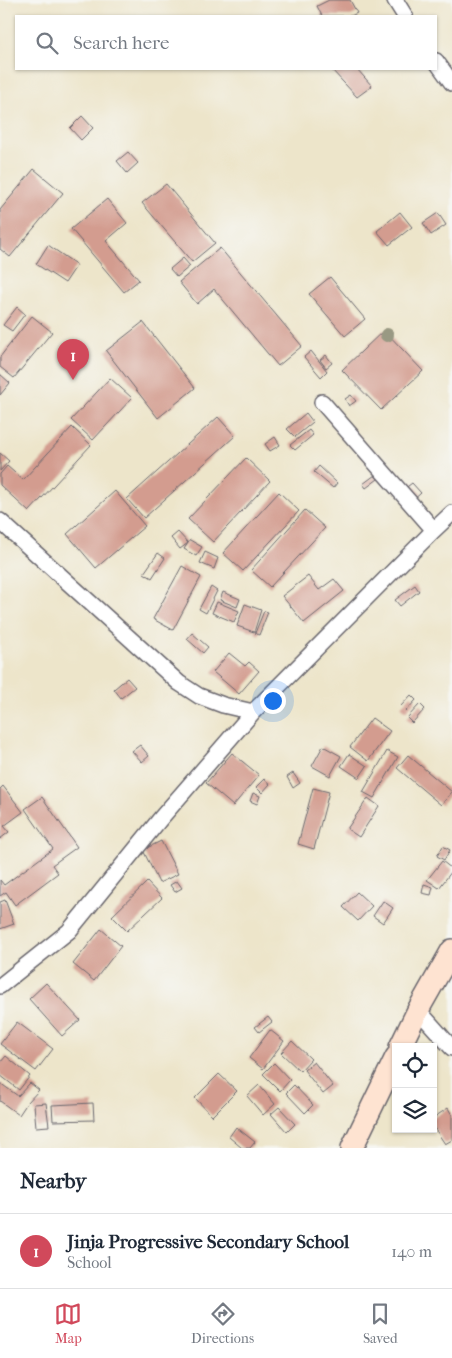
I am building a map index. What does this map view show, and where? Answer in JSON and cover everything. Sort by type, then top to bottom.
[{"type":"main road","points":[[402,1043],[418,1010],[451,955]]},
{"type":"main road","points":[[352,1148],[392,1065]]},
{"type":"street","points":[[395,0],[404,15]]},
{"type":"street","points":[[437,62],[452,83]]},
{"type":"street","points":[[322,402],[434,530]]},
{"type":"street","points":[[0,986],[69,930],[161,818],[253,712],[452,513]]},
{"type":"street","points":[[0,520],[179,683],[199,696],[223,705],[253,712]]},
{"type":"street","points":[[418,1010],[452,1048]]},
{"type":"building","points":[[329,0],[350,0],[357,13],[353,15],[322,15],[317,6]]},
{"type":"building","points":[[332,70],[358,70],[372,86],[357,97]]},
{"type":"building","points":[[82,116],[93,128],[81,140],[70,128]]},
{"type":"building","points":[[128,152],[138,163],[127,173],[117,161]]},
{"type":"building","points":[[34,169],[63,193],[10,257],[0,249],[0,210]]},
{"type":"building","points":[[166,184],[215,243],[192,262],[142,203]]},
{"type":"building","points":[[107,199],[127,223],[106,241],[139,280],[124,292],[71,229]]},
{"type":"building","points":[[400,212],[412,227],[389,245],[377,231]]},
{"type":"building","points":[[438,213],[446,225],[431,235],[423,223]]},
{"type":"building","points":[[48,245],[77,265],[65,283],[36,264]]},
{"type":"building","points":[[220,248],[302,346],[278,366],[214,289],[197,304],[179,282]]},
{"type":"building","points":[[183,258],[190,266],[177,277],[170,269]]},
{"type":"building","points":[[330,277],[365,319],[345,336],[309,294]]},
{"type":"building","points":[[17,307],[25,314],[12,331],[3,325]]},
{"type":"building","points":[[32,316],[52,332],[14,378],[0,367],[0,357]]},
{"type":"building","points":[[143,322],[195,388],[158,418],[106,351]]},
{"type":"building","points":[[384,330],[423,371],[381,410],[342,370]]},
{"type":"building","points":[[311,351],[327,371],[321,377],[304,357]]},
{"type":"building","points":[[326,355],[332,363],[326,368],[320,360]]},
{"type":"building","points":[[0,374],[10,383],[0,395]]},
{"type":"building","points":[[110,378],[132,398],[93,440],[71,420]]},
{"type":"building","points":[[351,395],[356,401],[349,406],[345,399]]},
{"type":"building","points":[[306,413],[313,422],[295,437],[287,429]]},
{"type":"building","points":[[218,417],[235,436],[144,518],[127,499]]},
{"type":"building","points":[[72,427],[91,445],[29,512],[0,485],[0,474],[7,466],[23,480]]},
{"type":"building","points":[[309,430],[313,435],[295,450],[290,445]]},
{"type":"building","points":[[275,437],[280,445],[270,451],[265,444]]},
{"type":"building","points":[[0,453],[9,461],[0,471]]},
{"type":"building","points":[[246,458],[270,481],[213,542],[188,519]]},
{"type":"building","points":[[319,466],[337,483],[333,488],[314,472]]},
{"type":"building","points":[[375,475],[378,479],[366,488],[363,484]]},
{"type":"building","points":[[412,483],[421,493],[412,501],[403,490]]},
{"type":"building","points":[[115,491],[145,526],[96,568],[67,534]]},
{"type":"building","points":[[279,492],[299,511],[243,571],[223,553]]},
{"type":"building","points":[[305,510],[325,528],[270,587],[251,570]]},
{"type":"building","points":[[178,532],[188,543],[180,549],[171,538]]},
{"type":"building","points":[[190,540],[202,547],[196,556],[184,549]]},
{"type":"building","points":[[205,552],[218,558],[214,569],[200,563]]},
{"type":"building","points":[[158,553],[165,558],[152,578],[144,573]]},
{"type":"building","points":[[182,566],[201,577],[173,630],[153,619]]},
{"type":"building","points":[[308,576],[319,590],[334,579],[344,591],[304,623],[282,596]]},
{"type":"building","points":[[415,585],[419,591],[400,606],[395,600]]},
{"type":"building","points":[[211,587],[217,591],[206,613],[199,609]]},
{"type":"building","points":[[223,592],[240,599],[237,607],[220,600]]},
{"type":"building","points":[[217,602],[239,611],[234,622],[212,613]]},
{"type":"building","points":[[245,604],[261,610],[254,632],[237,626]]},
{"type":"building","points":[[264,611],[268,612],[259,635],[255,633]]},
{"type":"building","points":[[192,633],[208,647],[203,653],[187,639]]},
{"type":"building","points":[[229,653],[245,666],[249,662],[259,671],[239,694],[213,672]]},
{"type":"building","points":[[127,678],[135,687],[121,698],[114,689]]},
{"type":"building","points":[[411,695],[416,700],[406,711],[401,706]]},
{"type":"building","points":[[420,704],[425,709],[412,723],[407,718]]},
{"type":"building","points":[[372,718],[390,731],[368,761],[350,747]]},
{"type":"building","points":[[140,745],[149,756],[142,762],[132,751]]},
{"type":"building","points":[[323,746],[341,756],[330,776],[312,766]]},
{"type":"building","points":[[387,751],[398,757],[374,798],[363,792]]},
{"type":"building","points":[[232,753],[259,775],[233,806],[206,783]]},
{"type":"building","points":[[349,754],[367,766],[359,778],[341,766]]},
{"type":"building","points":[[408,755],[452,792],[441,805],[397,768]]},
{"type":"building","points":[[293,773],[300,783],[293,788],[287,777]]},
{"type":"building","points":[[264,779],[270,784],[262,793],[256,787]]},
{"type":"building","points":[[3,786],[23,812],[4,826],[9,832],[0,839],[0,789]]},
{"type":"building","points":[[313,788],[329,792],[314,849],[298,844]]},
{"type":"building","points":[[253,793],[260,796],[257,804],[250,801]]},
{"type":"building","points":[[42,797],[77,847],[52,865],[58,873],[15,905],[6,892],[0,896],[0,880],[4,885],[53,849],[25,809]]},
{"type":"building","points":[[368,798],[379,806],[359,837],[347,829]]},
{"type":"building","points":[[161,841],[178,874],[159,883],[143,850]]},
{"type":"building","points":[[443,846],[450,850],[444,860],[437,856]]},
{"type":"building","points":[[442,861],[452,871],[439,888],[427,880]]},
{"type":"building","points":[[177,881],[182,888],[175,892],[170,885]]},
{"type":"building","points":[[147,882],[162,898],[127,931],[112,916]]},
{"type":"building","points":[[424,884],[433,887],[431,895],[422,893]]},
{"type":"building","points":[[357,892],[372,906],[358,921],[343,907]]},
{"type":"building","points":[[5,900],[14,924],[0,929],[0,902]]},
{"type":"building","points":[[383,901],[393,908],[383,923],[373,916]]},
{"type":"building","points":[[101,929],[121,946],[94,981],[73,964]]},
{"type":"building","points":[[46,983],[80,1020],[62,1036],[29,999]]},
{"type":"building","points":[[268,1017],[272,1022],[259,1032],[255,1027]]},
{"type":"building","points":[[17,1022],[53,1049],[36,1071],[0,1044]]},
{"type":"building","points":[[270,1030],[284,1041],[263,1069],[249,1058]]},
{"type":"building","points":[[292,1041],[311,1059],[300,1071],[281,1053]]},
{"type":"building","points":[[6,1056],[30,1076],[19,1090],[0,1075],[0,1063]]},
{"type":"building","points":[[314,1062],[333,1086],[323,1094],[304,1070]]},
{"type":"building","points":[[274,1063],[290,1080],[280,1091],[263,1074]]},
{"type":"building","points":[[219,1074],[237,1091],[212,1116],[195,1098]]},
{"type":"building","points":[[0,1083],[18,1096],[30,1083],[39,1090],[19,1115],[0,1101]]},
{"type":"building","points":[[259,1085],[275,1104],[263,1115],[247,1096]]},
{"type":"building","points":[[294,1085],[313,1105],[305,1113],[286,1093]]},
{"type":"building","points":[[46,1103],[49,1126],[36,1127],[34,1104]]},
{"type":"building","points":[[93,1103],[94,1120],[53,1121],[52,1105]]},
{"type":"building","points":[[279,1107],[295,1124],[287,1132],[271,1114]]},
{"type":"building","points":[[448,1108],[452,1115],[452,1140],[445,1144],[437,1132],[437,1115]]},
{"type":"building","points":[[236,1127],[255,1142],[250,1148],[242,1148],[229,1137]]},
{"type":"place","name":"Jinja Progressive Secondary School","points":[[73,380]]}]
